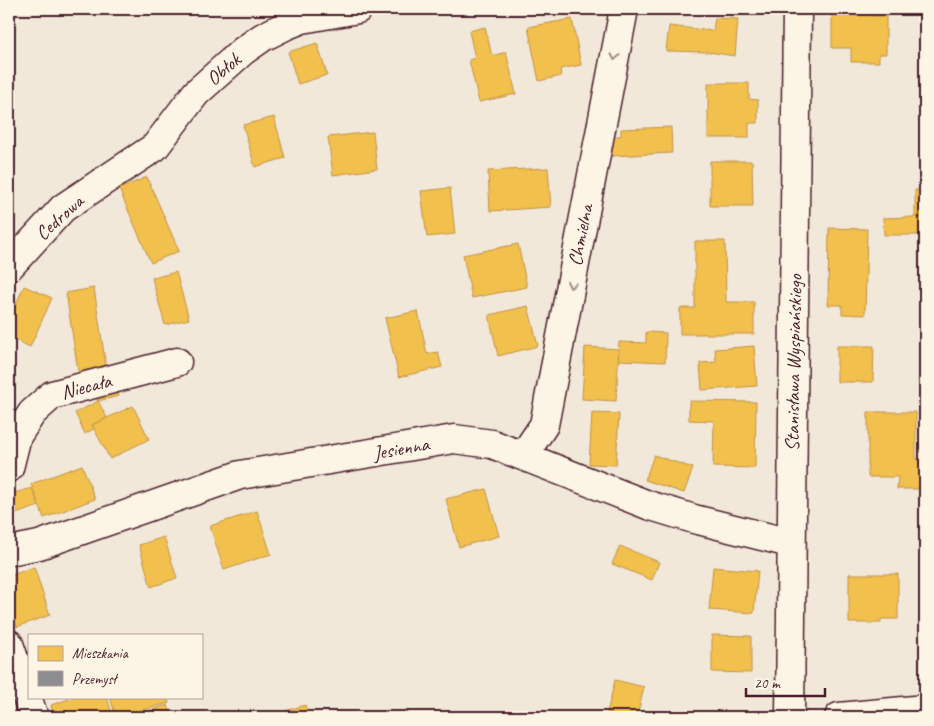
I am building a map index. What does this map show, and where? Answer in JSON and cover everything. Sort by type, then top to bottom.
[{"type":"street","name":"Obłok","points":[[115,174],[155,147],[196,93],[264,37],[302,20],[358,9]]},
{"type":"street","name":"Chmielna","points":[[524,456],[544,425],[624,9]]},
{"type":"street","name":"Stanisława Wyspiańskiego","points":[[790,717],[790,543],[797,9]]},
{"type":"street","name":"Cedrowa","points":[[9,268],[63,208],[115,174]]},
{"type":"street","name":"Niecała","points":[[9,468],[17,436],[32,413],[52,394],[177,362]]},
{"type":"street","name":"Jesienna","points":[[9,551],[22,550],[39,545],[240,475],[454,439],[492,444],[648,505],[694,519],[790,543]]},
{"type":"street","points":[[9,644],[34,717]]},
{"type":"street","points":[[839,717],[925,709]]},
{"type":"building: Mieszkania","points":[[832,9],[872,9],[872,16],[886,16],[886,54],[879,54],[879,62],[851,62],[851,48],[832,48]]},
{"type":"building: Mieszkania","points":[[715,18],[738,19],[735,56],[709,52],[666,51],[669,26],[713,31]]},
{"type":"building: Mieszkania","points":[[572,19],[581,65],[560,69],[561,76],[539,81],[528,27]]},
{"type":"building: Mieszkania","points":[[485,27],[492,56],[506,52],[516,94],[479,102],[469,60],[475,58],[469,31]]},
{"type":"building: Mieszkania","points":[[317,43],[327,75],[298,84],[288,52]]},
{"type":"building: Mieszkania","points":[[708,83],[749,83],[749,99],[758,100],[758,123],[749,123],[749,138],[708,138]]},
{"type":"building: Mieszkania","points":[[274,117],[285,158],[255,167],[243,125]]},
{"type":"building: Mieszkania","points":[[671,127],[672,153],[612,156],[611,136],[621,136],[621,129]]},
{"type":"building: Mieszkania","points":[[373,132],[377,169],[333,175],[328,137]]},
{"type":"building: Mieszkania","points":[[710,161],[752,161],[753,206],[710,206]]},
{"type":"building: Mieszkania","points":[[548,168],[551,207],[490,211],[488,171]]},
{"type":"building: Mieszkania","points":[[147,177],[179,251],[151,263],[119,189]]},
{"type":"building: Mieszkania","points":[[450,188],[455,234],[427,237],[421,191]]},
{"type":"building: Mieszkania","points":[[915,190],[925,190],[925,218],[915,217]]},
{"type":"building: Mieszkania","points":[[883,218],[925,218],[925,235],[884,235]]},
{"type":"building: Mieszkania","points":[[829,228],[867,229],[865,315],[842,314],[842,305],[828,305]]},
{"type":"building: Mieszkania","points":[[695,241],[725,241],[726,302],[754,302],[754,334],[680,334],[680,308],[695,308]]},
{"type":"building: Mieszkania","points":[[518,244],[527,287],[472,298],[463,255]]},
{"type":"building: Mieszkania","points":[[176,272],[189,319],[165,325],[152,278]]},
{"type":"building: Mieszkania","points":[[24,286],[52,298],[30,347],[9,337],[9,309],[13,311]]},
{"type":"building: Mieszkania","points":[[94,288],[106,367],[78,371],[66,293]]},
{"type":"building: Mieszkania","points":[[528,306],[538,346],[498,356],[489,315]]},
{"type":"building: Mieszkania","points":[[418,311],[427,354],[438,352],[442,367],[399,377],[385,318]]},
{"type":"building: Mieszkania","points":[[646,332],[666,333],[665,362],[618,360],[619,342],[646,343]]},
{"type":"building: Mieszkania","points":[[754,346],[757,386],[702,390],[700,363],[716,362],[715,349]]},
{"type":"building: Mieszkania","points":[[837,346],[874,346],[873,382],[837,382]]},
{"type":"building: Mieszkania","points":[[585,347],[619,349],[616,401],[582,399]]},
{"type":"building: Mieszkania","points":[[117,386],[119,396],[98,401],[95,391]]},
{"type":"building: Mieszkania","points":[[98,401],[107,418],[92,425],[95,428],[85,434],[75,413]]},
{"type":"building: Mieszkania","points":[[689,401],[756,402],[755,468],[713,467],[714,421],[689,420]]},
{"type":"building: Mieszkania","points":[[133,406],[149,439],[110,459],[92,425]]},
{"type":"building: Mieszkania","points":[[868,412],[916,412],[916,459],[921,459],[921,489],[897,489],[898,477],[868,477]]},
{"type":"building: Mieszkania","points":[[592,413],[619,414],[616,465],[589,464]]},
{"type":"building: Mieszkania","points":[[654,455],[693,468],[684,493],[645,480]]},
{"type":"building: Mieszkania","points":[[82,465],[95,499],[44,518],[31,484]]},
{"type":"building: Mieszkania","points":[[32,488],[39,506],[10,516],[11,494]]},
{"type":"building: Mieszkania","points":[[486,489],[499,536],[459,547],[446,499]]},
{"type":"building: Mieszkania","points":[[257,511],[271,554],[224,570],[210,526]]},
{"type":"building: Mieszkania","points":[[164,537],[177,578],[151,587],[139,545]]},
{"type":"building: Mieszkania","points":[[620,546],[659,562],[652,580],[612,564]]},
{"type":"building: Mieszkania","points":[[34,567],[50,615],[17,627],[13,615],[9,617],[9,576]]},
{"type":"building: Mieszkania","points":[[713,567],[758,571],[754,613],[709,610]]},
{"type":"building: Mieszkania","points":[[849,574],[898,574],[898,619],[881,619],[881,623],[849,623]]},
{"type":"building: Mieszkania","points":[[712,635],[751,636],[751,673],[712,672]]},
{"type":"building: Mieszkania","points":[[615,680],[644,687],[637,717],[606,717]]},
{"type":"building: Mieszkania","points":[[72,698],[107,698],[113,717],[54,717],[51,705]]},
{"type":"building: Mieszkania","points":[[110,698],[167,698],[169,703],[116,717]]},
{"type":"building: Mieszkania","points":[[168,705],[172,717],[127,717]]},
{"type":"building: Mieszkania","points":[[305,705],[309,717],[265,717]]},
{"type":"building: Mieszkania","points":[[699,712],[748,713],[748,717],[699,717]]},
{"type":"building: Przemysł","points":[[904,9],[925,9],[925,14],[904,14]]}]
